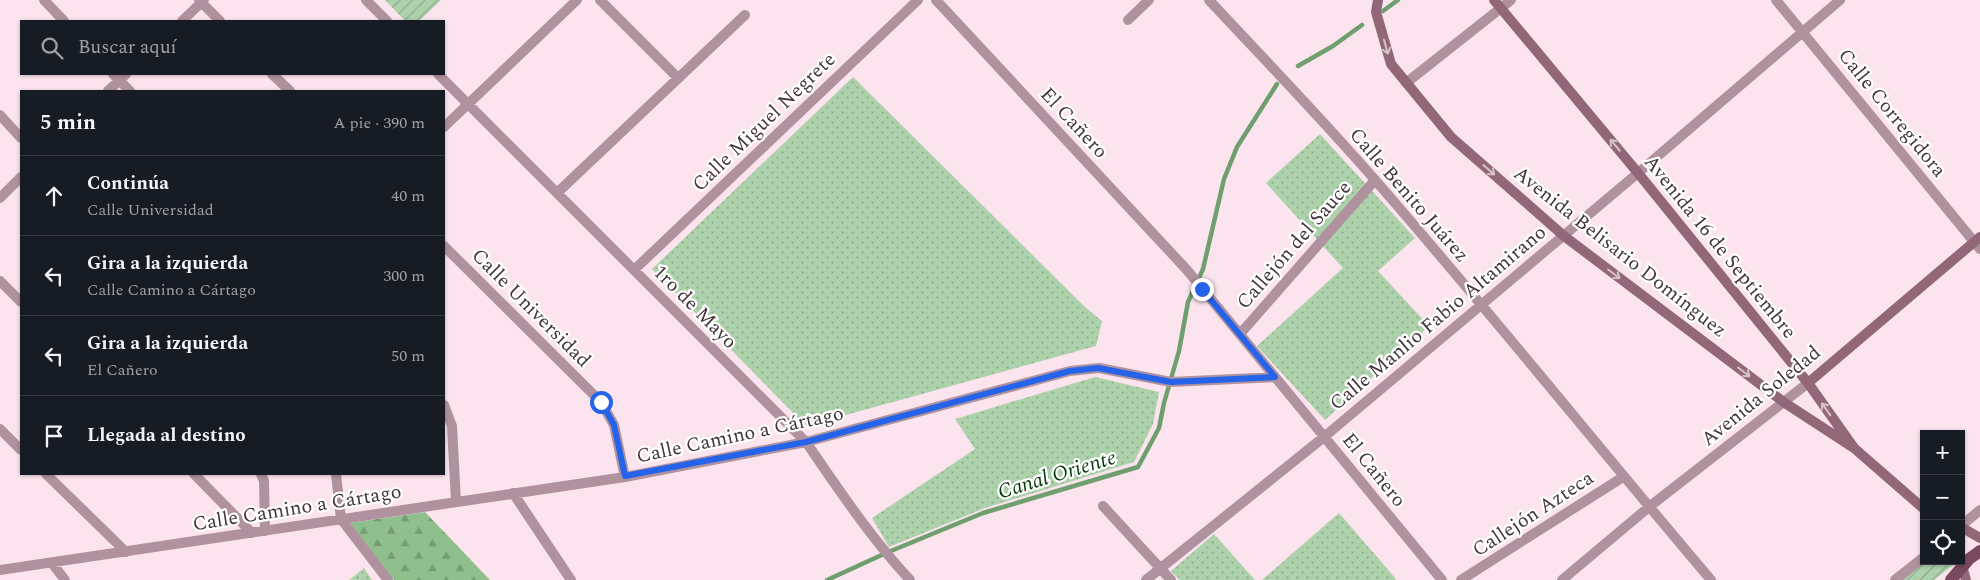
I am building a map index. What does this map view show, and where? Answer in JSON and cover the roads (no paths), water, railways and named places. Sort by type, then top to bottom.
[{"type":"main road","name":"Avenida Belisario Domínguez","points":[[1378,0],[1376,12],[1391,64],[1451,137],[1564,236],[1785,402],[1854,448]]},
{"type":"main road","name":"Avenida 16 de Septiembre","points":[[1497,4],[1638,172],[1808,383],[1854,448],[1920,506]]},
{"type":"main road","name":"Avenida Soledad","points":[[1808,383],[1978,243]]},
{"type":"main road","points":[[1965,529],[1980,538]]},
{"type":"main road","points":[[1965,562],[1980,551]]},
{"type":"main road","points":[[1951,580],[1961,565]]},
{"type":"main road","points":[[1962,565],[1966,580]]},
{"type":"street","points":[[44,0],[63,20]]},
{"type":"street","points":[[366,0],[386,20]]},
{"type":"street","points":[[445,126],[577,0]]},
{"type":"street","points":[[600,0],[678,78]]},
{"type":"street","name":"Calle Miguel Negrete","points":[[634,270],[918,0]]},
{"type":"street","name":"El Cañero","points":[[936,0],[1187,270],[1442,580]]},
{"type":"street","points":[[1128,20],[1150,0]]},
{"type":"street","name":"Calle Benito Juárez","points":[[1209,0],[1375,180],[1711,580]]},
{"type":"street","points":[[1406,83],[1497,4],[1511,0]]},
{"type":"street","name":"Calle Corregidora","points":[[1776,0],[1978,243]]},
{"type":"street","name":"Calle Manlio Fabio Altamirano","points":[[1146,580],[1324,436],[1564,236],[1840,0]]},
{"type":"street","points":[[183,20],[202,1],[219,20]]},
{"type":"street","points":[[557,193],[745,15]]},
{"type":"street","points":[[273,75],[289,90]]},
{"type":"street","name":"1ro de Mayo","points":[[439,75],[806,442],[891,560],[910,580]]},
{"type":"street","points":[[109,90],[119,76],[129,90]]},
{"type":"street","points":[[0,115],[20,137]]},
{"type":"street","points":[[0,198],[20,178]]},
{"type":"street","name":"Callejón del Sauce","points":[[1240,334],[1375,180]]},
{"type":"street","name":"Calle Universidad","points":[[445,247],[601,402],[614,425],[625,476]]},
{"type":"street","points":[[0,280],[20,301]]},
{"type":"street","name":"Calle Camino a Cártago","points":[[0,570],[625,476],[806,442],[1070,371],[1098,368],[1171,382],[1275,377]]},
{"type":"street","name":"Avenida Soledad","points":[[1562,580],[1650,507],[1808,383]]},
{"type":"street","points":[[445,408],[452,426],[456,502]]},
{"type":"street","points":[[0,429],[20,449]]},
{"type":"street","points":[[47,475],[126,552]]},
{"type":"street","points":[[195,475],[252,533]]},
{"type":"street","points":[[261,475],[264,482],[265,531]]},
{"type":"street","points":[[336,475],[341,519],[388,580]]},
{"type":"street","name":"Callejón Azteca","points":[[1461,580],[1623,477]]},
{"type":"street","points":[[513,493],[572,580]]},
{"type":"street","points":[[1103,506],[1171,580]]},
{"type":"street","points":[[1965,523],[1980,510]]},
{"type":"street","points":[[1895,580],[1920,559]]},
{"type":"street","points":[[52,563],[65,580]]},
{"type":"waterway","name":"Canal Oriente","points":[[1383,11],[1398,0]]},
{"type":"waterway","name":"Canal Oriente","points":[[1298,66],[1333,46],[1362,25]]},
{"type":"waterway","name":"Canal Oriente","points":[[827,580],[886,553],[983,513],[1138,467],[1159,428],[1179,351],[1188,302],[1203,269],[1224,179],[1237,147],[1277,84]]}]
